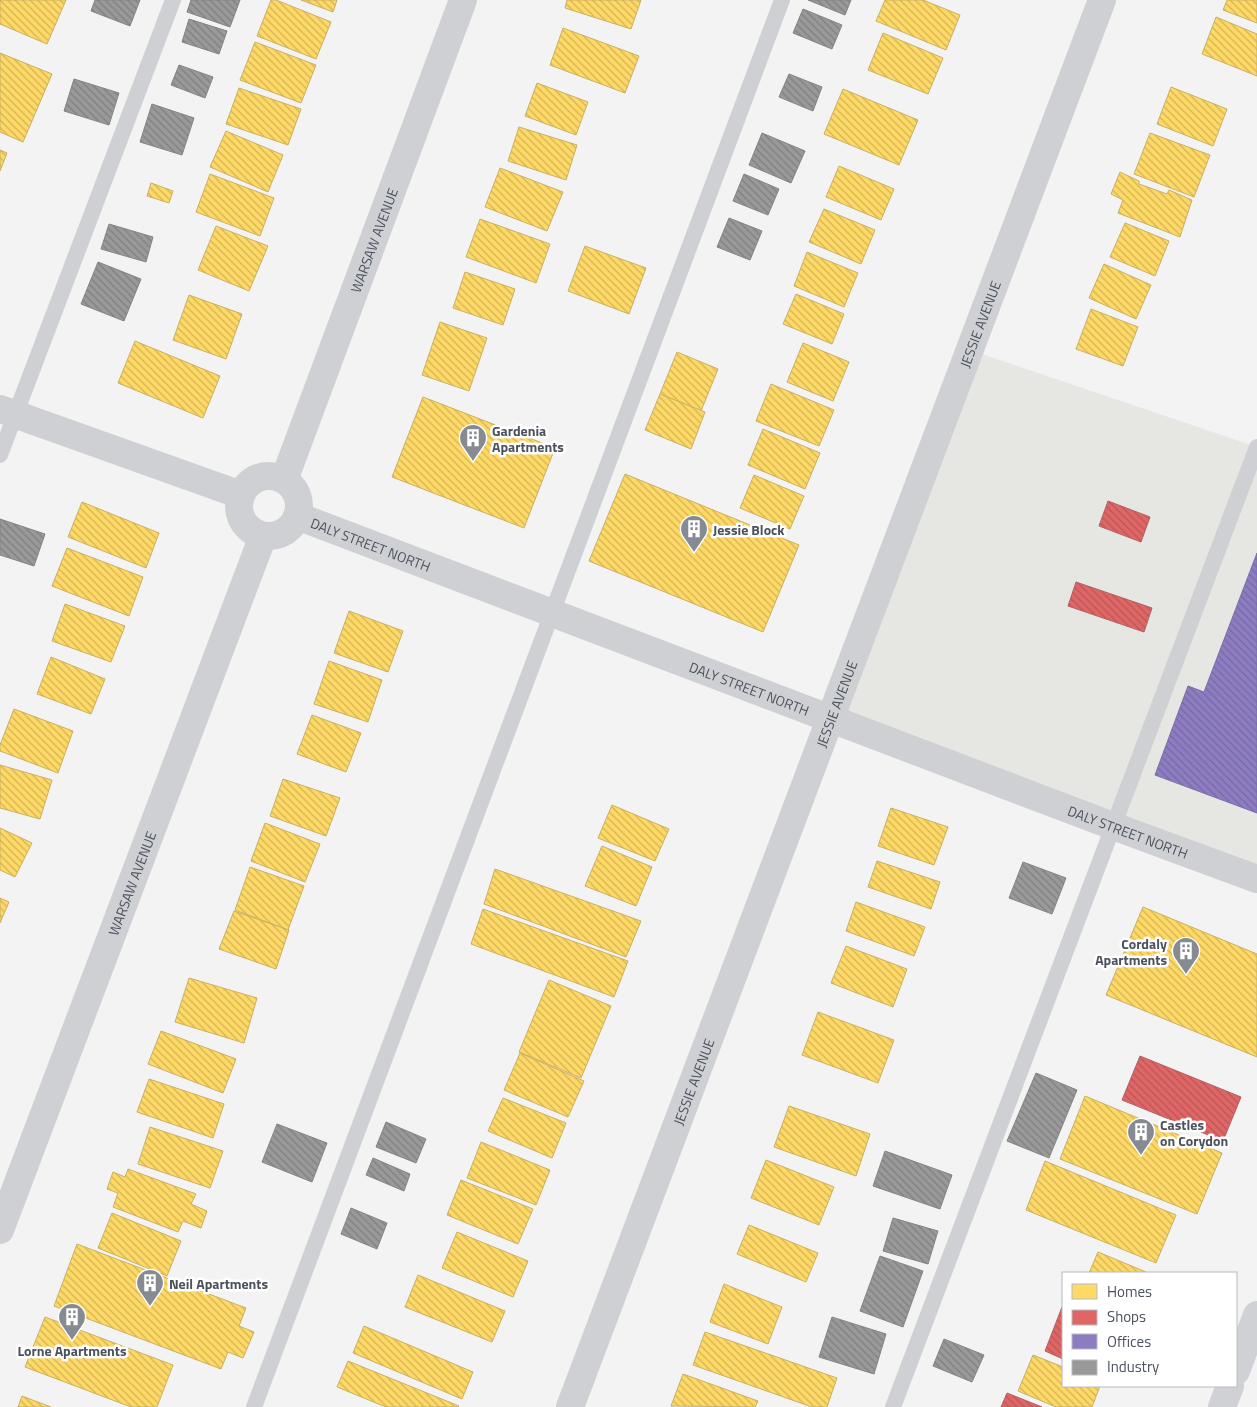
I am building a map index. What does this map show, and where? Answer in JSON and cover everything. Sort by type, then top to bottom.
[{"type":"main road","points":[[1237,1368],[1257,1315]]},
{"type":"main road","points":[[1222,1407],[1230,1387]]},
{"type":"street","name":"WARSAW AVENUE","points":[[284,480],[463,0]]},
{"type":"street","name":"JESSIE AVENUE","points":[[570,1407],[1102,0]]},
{"type":"street","points":[[8,412],[241,495]]},
{"type":"street","points":[[258,477],[278,477],[284,480],[294,488],[298,497],[299,507],[292,525],[285,532],[275,536],[263,536],[251,530],[241,518],[238,509],[243,489],[258,477]]},
{"type":"street","name":"DALY STREET NORTH","points":[[297,516],[1257,879]]},
{"type":"street","name":"WARSAW AVENUE","points":[[0,1230],[263,536]]},
{"type":"lane","points":[[0,456],[8,412],[173,0]]},
{"type":"lane","points":[[254,1407],[782,0]]},
{"type":"lane","points":[[892,1407],[1257,447]]},
{"type":"shaded area","points":[[970,350],[1257,447],[1257,879],[830,719]]},
{"type":"building: Homes","points":[[0,0],[66,0],[47,44],[0,24]]},
{"type":"building: Homes","points":[[271,0],[276,0],[331,22],[316,59],[257,36]]},
{"type":"building: Homes","points":[[301,0],[337,0],[333,12]]},
{"type":"building: Homes","points":[[567,0],[641,0],[631,29],[565,8]]},
{"type":"building: Homes","points":[[885,0],[923,0],[960,15],[946,50],[876,21]]},
{"type":"building: Homes","points":[[1227,0],[1257,0],[1257,23],[1223,10]]},
{"type":"building: Homes","points":[[1216,17],[1257,34],[1257,76],[1202,54]]},
{"type":"building: Homes","points":[[563,28],[639,56],[625,93],[550,65]]},
{"type":"building: Homes","points":[[883,33],[943,58],[928,94],[868,70]]},
{"type":"building: Homes","points":[[255,42],[316,65],[301,103],[240,80]]},
{"type":"building: Homes","points":[[0,53],[52,74],[23,142],[0,132]]},
{"type":"building: Homes","points":[[537,83],[588,102],[576,135],[525,116]]},
{"type":"building: Homes","points":[[1171,87],[1227,109],[1213,146],[1157,124]]},
{"type":"building: Homes","points":[[239,88],[301,109],[288,145],[226,124]]},
{"type":"building: Homes","points":[[843,89],[918,120],[899,165],[824,134]]},
{"type":"building: Homes","points":[[519,127],[577,145],[566,180],[508,161]]},
{"type":"building: Homes","points":[[226,131],[283,155],[268,192],[210,167]]},
{"type":"building: Homes","points":[[1150,133],[1210,155],[1194,197],[1134,174]]},
{"type":"building: Homes","points":[[0,150],[7,153],[0,171]]},
{"type":"building: Homes","points":[[839,166],[894,189],[881,220],[826,197]]},
{"type":"building: Homes","points":[[500,168],[563,192],[547,231],[485,207]]},
{"type":"building: Homes","points":[[1120,172],[1139,181],[1139,184],[1167,194],[1169,190],[1192,200],[1180,237],[1118,213],[1123,200],[1111,194]]},
{"type":"building: Homes","points":[[210,174],[274,198],[260,236],[196,212]]},
{"type":"building: Homes","points":[[151,183],[173,191],[169,203],[147,196]]},
{"type":"building: Homes","points":[[824,209],[875,230],[861,264],[809,242]]},
{"type":"building: Homes","points":[[480,219],[550,244],[536,283],[466,257]]},
{"type":"building: Homes","points":[[1125,223],[1169,241],[1155,276],[1110,257]]},
{"type":"building: Homes","points":[[216,226],[268,246],[249,291],[198,270]]},
{"type":"building: Homes","points":[[585,246],[646,268],[629,314],[568,291]]},
{"type":"building: Homes","points":[[807,252],[858,273],[844,307],[794,286]]},
{"type":"building: Homes","points":[[1104,264],[1151,285],[1136,319],[1089,298]]},
{"type":"building: Homes","points":[[465,272],[515,289],[503,325],[453,308]]},
{"type":"building: Homes","points":[[796,294],[844,314],[832,344],[783,324]]},
{"type":"building: Homes","points":[[189,295],[242,314],[226,359],[173,340]]},
{"type":"building: Homes","points":[[1091,309],[1138,327],[1123,366],[1076,349]]},
{"type":"building: Homes","points":[[440,322],[487,338],[469,391],[422,375]]},
{"type":"building: Homes","points":[[135,341],[220,376],[203,418],[118,383]]},
{"type":"building: Homes","points":[[803,343],[849,362],[833,401],[787,382]]},
{"type":"building: Homes","points":[[677,352],[718,369],[701,411],[660,394]]},
{"type":"building: Homes","points":[[771,384],[834,410],[819,446],[756,421]]},
{"type":"building: Homes","points":[[660,394],[705,412],[691,449],[645,430]]},
{"type":"building: Homes","name":"Gardenia Apartments","points":[[423,397],[555,448],[524,528],[392,477]]},
{"type":"building: Homes","points":[[763,429],[820,453],[805,489],[748,465]]},
{"type":"building: Homes","name":"Jessie Block","points":[[625,474],[799,545],[763,632],[589,561]]},
{"type":"building: Homes","points":[[754,475],[804,496],[790,529],[740,508]]},
{"type":"building: Homes","points":[[82,502],[159,533],[146,568],[68,537]]},
{"type":"building: Homes","points":[[67,548],[143,577],[129,616],[52,586]]},
{"type":"building: Homes","points":[[65,604],[125,626],[111,662],[52,641]]},
{"type":"building: Homes","points":[[349,611],[403,631],[388,672],[334,653]]},
{"type":"building: Homes","points":[[51,657],[105,679],[91,714],[37,694]]},
{"type":"building: Homes","points":[[329,661],[382,680],[368,722],[314,704]]},
{"type":"building: Homes","points":[[14,709],[73,731],[58,773],[0,751],[0,745]]},
{"type":"building: Homes","points":[[312,715],[361,733],[346,772],[297,754]]},
{"type":"building: Homes","points":[[0,765],[52,780],[40,819],[0,808]]},
{"type":"building: Homes","points":[[283,779],[340,798],[326,836],[270,816]]},
{"type":"building: Homes","points":[[612,805],[669,829],[655,861],[598,838]]},
{"type":"building: Homes","points":[[891,808],[948,827],[934,865],[878,846]]},
{"type":"building: Homes","points":[[265,823],[320,844],[305,882],[251,861]]},
{"type":"building: Homes","points":[[0,828],[32,843],[15,877],[0,870]]},
{"type":"building: Homes","points":[[602,846],[652,867],[636,906],[585,886]]},
{"type":"building: Homes","points":[[877,861],[940,882],[931,909],[868,887]]},
{"type":"building: Homes","points":[[250,867],[304,886],[288,930],[235,910]]},
{"type":"building: Homes","points":[[495,869],[641,921],[626,957],[484,904]]},
{"type":"building: Homes","points":[[0,898],[9,902],[0,923]]},
{"type":"building: Homes","points":[[856,902],[925,927],[914,956],[846,931]]},
{"type":"building: Homes","name":"Cordaly Apartments","points":[[1143,907],[1257,954],[1257,1057],[1106,995]]},
{"type":"building: Homes","points":[[483,909],[628,961],[614,997],[471,944]]},
{"type":"building: Homes","points":[[234,911],[289,930],[276,969],[219,949]]},
{"type":"building: Homes","points":[[846,946],[907,969],[893,1007],[831,983]]},
{"type":"building: Homes","points":[[189,978],[257,998],[244,1043],[175,1022]]},
{"type":"building: Homes","points":[[549,980],[611,1006],[581,1078],[519,1052]]},
{"type":"building: Homes","points":[[818,1012],[894,1040],[878,1083],[802,1055]]},
{"type":"building: Homes","points":[[161,1031],[236,1059],[223,1093],[148,1064]]},
{"type":"building: Homes","points":[[520,1053],[584,1081],[568,1117],[504,1090]]},
{"type":"building: Homes","points":[[149,1079],[224,1104],[213,1138],[137,1112]]},
{"type":"building: Homes","name":"Castles on Corydon","points":[[1085,1096],[1222,1153],[1197,1214],[1060,1159]]},
{"type":"building: Homes","points":[[503,1098],[566,1123],[552,1158],[488,1131]]},
{"type":"building: Homes","points":[[789,1106],[870,1134],[856,1176],[774,1147]]},
{"type":"building: Homes","points":[[150,1127],[223,1151],[210,1188],[138,1164]]},
{"type":"building: Homes","points":[[481,1142],[550,1170],[536,1205],[467,1178]]},
{"type":"building: Homes","points":[[766,1160],[834,1187],[819,1225],[751,1198]]},
{"type":"building: Homes","points":[[1045,1161],[1176,1215],[1156,1263],[1026,1210]]},
{"type":"building: Homes","points":[[128,1169],[196,1194],[191,1204],[207,1211],[201,1228],[183,1221],[178,1232],[113,1207],[118,1193],[107,1189],[113,1172],[125,1177]]},
{"type":"building: Homes","points":[[461,1180],[533,1209],[518,1244],[447,1215]]},
{"type":"building: Homes","points":[[112,1213],[181,1241],[167,1276],[98,1248]]},
{"type":"building: Homes","points":[[749,1225],[818,1253],[806,1282],[737,1254]]},
{"type":"building: Homes","points":[[457,1232],[528,1261],[513,1297],[442,1268]]},
{"type":"building: Homes","name":"Neil Apartments","points":[[77,1244],[246,1308],[239,1326],[254,1332],[243,1358],[228,1352],[221,1369],[54,1306]]},
{"type":"building: Homes","points":[[1098,1252],[1146,1272],[1089,1272]]},
{"type":"building: Homes","points":[[418,1275],[505,1311],[492,1342],[405,1307]]},
{"type":"building: Homes","points":[[724,1284],[782,1307],[768,1344],[710,1322]]},
{"type":"building: Homes","name":"Lorne Apartments","points":[[45,1317],[173,1365],[157,1407],[131,1407],[25,1367]]},
{"type":"building: Homes","points":[[364,1326],[473,1372],[462,1399],[353,1353]]},
{"type":"building: Homes","points":[[705,1332],[837,1378],[827,1407],[812,1407],[693,1365]]},
{"type":"building: Homes","points":[[1033,1355],[1062,1367],[1062,1387],[1100,1387],[1092,1407],[1056,1407],[1018,1391]]},
{"type":"building: Homes","points":[[348,1361],[459,1406],[386,1407],[337,1387]]},
{"type":"building: Homes","points":[[683,1374],[758,1401],[755,1407],[671,1406]]},
{"type":"building: Homes","points":[[22,1396],[51,1407],[18,1407]]},
{"type":"building: Shops","points":[[1108,501],[1150,517],[1141,542],[1099,526]]},
{"type":"building: Shops","points":[[1076,582],[1152,608],[1144,632],[1068,606]]},
{"type":"building: Shops","points":[[1140,1056],[1241,1097],[1223,1141],[1122,1100]]},
{"type":"building: Shops","points":[[1062,1307],[1062,1359],[1045,1351]]},
{"type":"building: Shops","points":[[1007,1393],[1042,1407],[1001,1407]]},
{"type":"building: Offices","points":[[1257,553],[1257,813],[1155,775],[1188,686],[1204,692]]},
{"type":"building: Industry","points":[[95,0],[140,0],[130,26],[91,11]]},
{"type":"building: Industry","points":[[191,0],[240,0],[230,27],[187,12]]},
{"type":"building: Industry","points":[[808,0],[851,0],[845,15]]},
{"type":"building: Industry","points":[[803,9],[842,25],[832,49],[793,33]]},
{"type":"building: Industry","points":[[189,19],[227,31],[219,54],[182,42]]},
{"type":"building: Industry","points":[[179,65],[213,77],[205,98],[171,85]]},
{"type":"building: Industry","points":[[789,74],[822,87],[813,111],[779,97]]},
{"type":"building: Industry","points":[[74,79],[119,93],[109,125],[64,111]]},
{"type":"building: Industry","points":[[152,104],[194,118],[182,155],[140,142]]},
{"type":"building: Industry","points":[[762,133],[805,151],[791,183],[749,165]]},
{"type":"building: Industry","points":[[744,174],[779,189],[768,215],[733,201]]},
{"type":"building: Industry","points":[[729,218],[762,231],[750,260],[717,247]]},
{"type":"building: Industry","points":[[109,224],[153,237],[146,262],[101,249]]},
{"type":"building: Industry","points":[[98,262],[141,279],[124,321],[81,304]]},
{"type":"building: Industry","points":[[0,519],[45,534],[34,566],[0,555]]},
{"type":"building: Industry","points":[[1023,862],[1066,878],[1052,914],[1009,898]]},
{"type":"building: Industry","points":[[1036,1073],[1077,1090],[1049,1158],[1007,1141]]},
{"type":"building: Industry","points":[[386,1122],[426,1139],[416,1163],[376,1147]]},
{"type":"building: Industry","points":[[277,1124],[327,1143],[312,1182],[262,1162]]},
{"type":"building: Industry","points":[[885,1151],[952,1175],[940,1209],[873,1186]]},
{"type":"building: Industry","points":[[373,1158],[410,1174],[404,1191],[366,1175]]},
{"type":"building: Industry","points":[[351,1208],[387,1223],[377,1249],[341,1234]]},
{"type":"building: Industry","points":[[893,1218],[938,1231],[928,1264],[883,1251]]},
{"type":"building: Industry","points":[[880,1256],[923,1271],[903,1327],[860,1311]]},
{"type":"building: Industry","points":[[832,1317],[886,1334],[874,1374],[819,1357]]},
{"type":"building: Industry","points":[[944,1339],[984,1355],[972,1382],[933,1366]]},
{"type":"place","name":"Gardenia Apartments","points":[[473,462]]},
{"type":"place","name":"Jessie Block","points":[[694,553]]},
{"type":"place","name":"Cordaly Apartments","points":[[1186,975]]},
{"type":"place","name":"Castles on Corydon","points":[[1141,1156]]},
{"type":"place","name":"Neil Apartments","points":[[150,1307]]},
{"type":"place","name":"Lorne Apartments","points":[[72,1341]]}]
